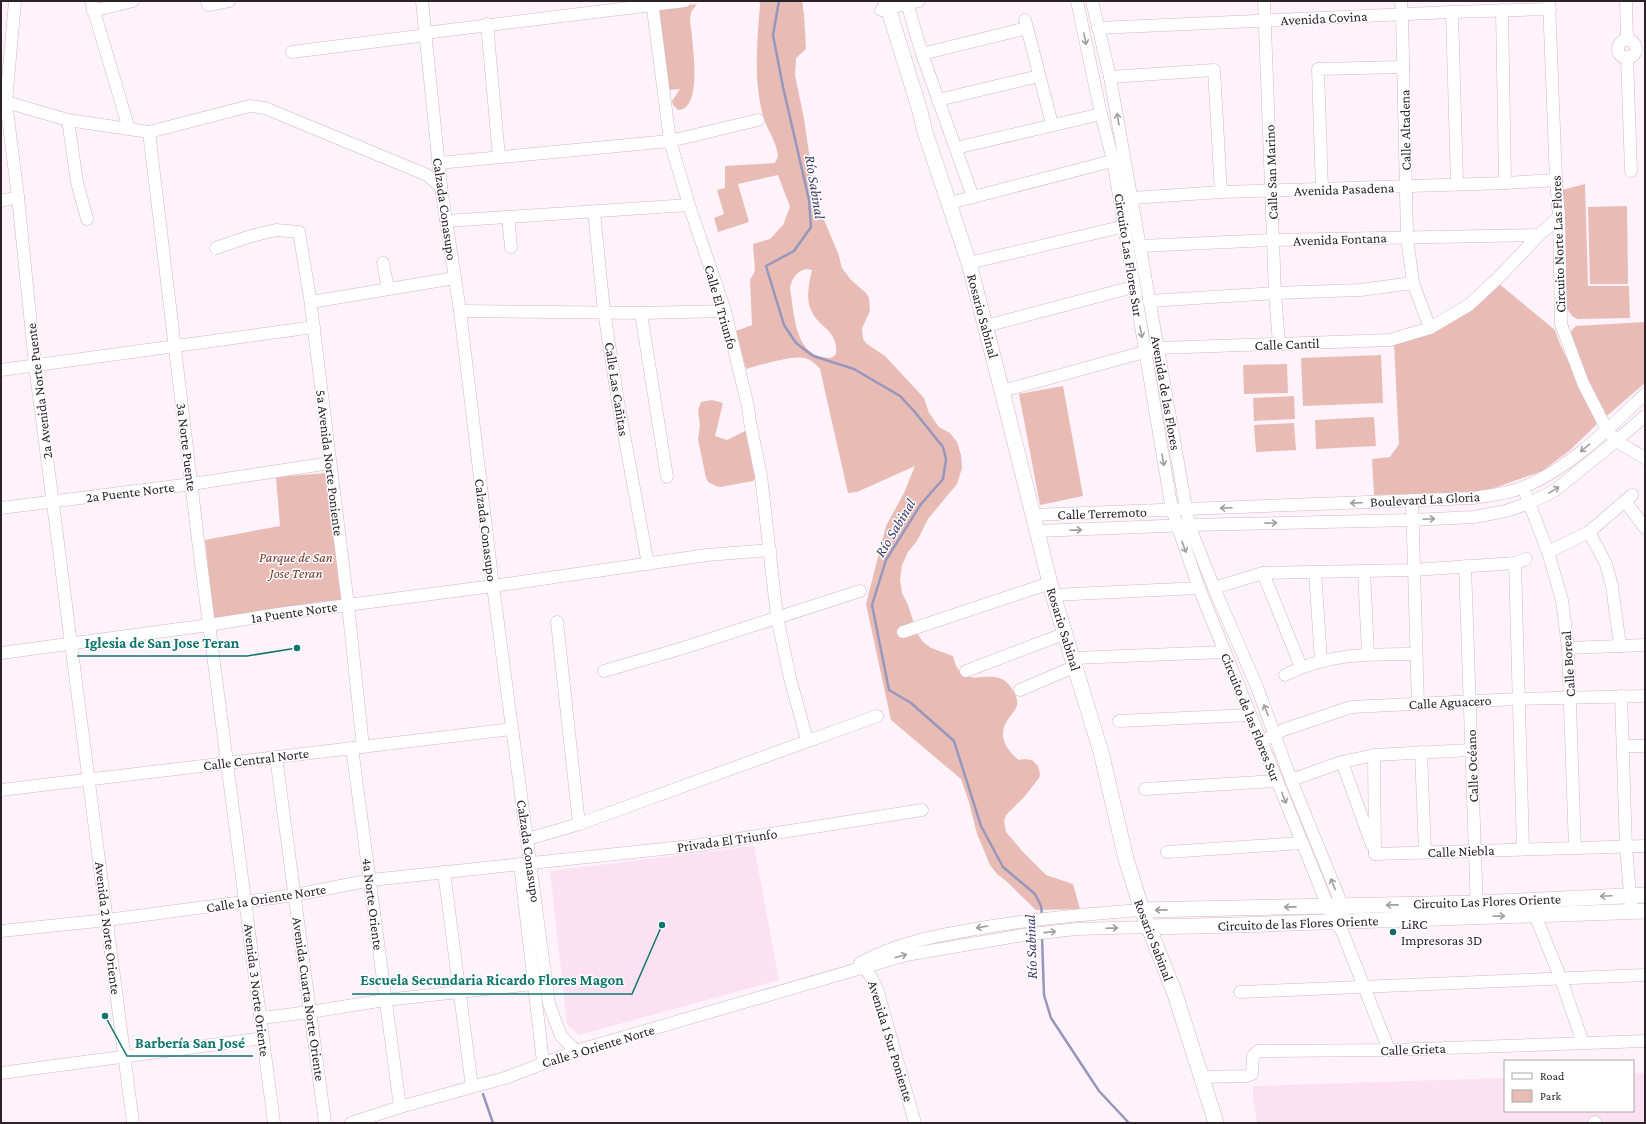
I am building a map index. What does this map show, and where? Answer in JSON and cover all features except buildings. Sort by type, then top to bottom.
[{"type":"main road","name":"Rosario Sabinal","points":[[884,5],[969,263],[1051,589],[1075,662],[1101,752],[1126,858],[1148,927],[1175,994],[1216,1123]]},
{"type":"main road","name":"Circuito Las Flores Oriente","points":[[1142,910],[1336,906],[1477,910],[1638,895]]},
{"type":"main road","name":"Circuito de las Flores Oriente","points":[[1148,927],[1340,924],[1477,910],[1534,915],[1638,911]]},
{"type":"street","name":"2a Avenida Norte Puente","points":[[15,1],[3,103],[18,196],[35,365],[89,780]]},
{"type":"street","points":[[129,129],[92,6],[133,1]]},
{"type":"street","points":[[208,1],[208,5],[229,1]]},
{"type":"street","name":"Calzada Conasupo","points":[[422,1],[441,187],[460,311],[493,586],[528,839],[525,863],[550,1004],[561,1036],[576,1051]]},
{"type":"street","points":[[292,52],[419,36],[425,32],[486,24],[652,3],[685,1]]},
{"type":"street","name":"Circuito Las Flores Sur","points":[[1077,1],[1101,114],[1119,159]]},
{"type":"street","name":"Circuito Las Flores Sur","points":[[1092,1],[1110,76],[1125,226],[1133,287],[1172,510]]},
{"type":"street","name":"Calle San Marino","points":[[1264,1],[1275,293],[1279,344]]},
{"type":"street","name":"Calle Altadena","points":[[1401,1],[1407,237],[1413,283],[1430,328]]},
{"type":"street","points":[[1626,1],[1627,40],[1632,42],[1635,47],[1632,56],[1627,58],[1631,171]]},
{"type":"street","points":[[884,5],[913,2],[922,54],[973,197]]},
{"type":"street","name":"Calle El Triunfo","points":[[652,3],[670,141],[689,205],[725,311],[748,407],[761,476],[777,617],[807,740]]},
{"type":"street","name":"Avenida Covina","points":[[1098,28],[1502,10],[1549,5]]},
{"type":"street","name":"Circuito Norte Las Flores","points":[[1549,5],[1556,180],[1559,217],[1561,324],[1583,383],[1607,430],[1616,441],[1645,458]]},
{"type":"street","points":[[1502,10],[1506,183]]},
{"type":"street","points":[[1452,12],[1457,184]]},
{"type":"street","points":[[486,24],[499,157]]},
{"type":"street","points":[[922,54],[1026,24],[1052,124]]},
{"type":"street","points":[[1322,188],[1318,69],[1403,67]]},
{"type":"street","points":[[1110,76],[1214,70],[1221,192]]},
{"type":"street","points":[[938,100],[1039,76]]},
{"type":"street","points":[[3,103],[68,120],[149,132],[250,106],[265,108],[427,175],[441,187]]},
{"type":"street","points":[[956,148],[1052,124],[1101,114]]},
{"type":"street","points":[[68,120],[77,182],[87,218]]},
{"type":"street","points":[[438,163],[670,141],[758,120]]},
{"type":"street","name":"3a Norte Puente","points":[[149,132],[209,625],[228,762]]},
{"type":"street","points":[[950,203],[1119,159]]},
{"type":"street","name":"Avenida de las Flores","points":[[1119,159],[1132,198],[1186,510]]},
{"type":"street","name":"Avenida Pasadena","points":[[1132,198],[1221,192],[1271,192],[1322,188],[1506,183],[1556,180]]},
{"type":"street","points":[[1,202],[18,196]]},
{"type":"street","points":[[446,221],[689,205]]},
{"type":"street","name":"Calle Las Cañitas","points":[[594,212],[604,311],[618,402],[648,564]]},
{"type":"street","points":[[508,217],[511,247]]},
{"type":"street","name":"Calle Cantil","points":[[1002,390],[1145,353],[1159,348],[1390,340],[1430,328],[1469,305],[1559,217]]},
{"type":"street","points":[[969,263],[1125,226]]},
{"type":"street","name":"5a Avenida Norte Poniente","points":[[216,248],[251,236],[276,230],[299,232],[314,327],[348,605],[358,748]]},
{"type":"street","name":"Avenida Fontana","points":[[1140,246],[1273,240],[1539,235]]},
{"type":"street","points":[[383,263],[388,289]]},
{"type":"street","points":[[310,300],[455,278]]},
{"type":"street","points":[[1149,300],[1360,290],[1413,283]]},
{"type":"street","points":[[986,326],[1133,287]]},
{"type":"street","points":[[460,311],[725,311]]},
{"type":"street","points":[[641,312],[667,477]]},
{"type":"street","points":[[1,370],[314,327]]},
{"type":"street","name":"Boulevard La Gloria","points":[[1172,510],[1473,498],[1509,492],[1523,488],[1552,474],[1607,430],[1645,394]]},
{"type":"street","name":"Boulevard La Gloria","points":[[1176,526],[1412,520],[1474,517],[1506,511],[1554,491],[1645,416]]},
{"type":"street","name":"2a Puente Norte","points":[[1,508],[192,484],[330,463]]},
{"type":"street","name":"Calle Boreal","points":[[1523,488],[1548,552],[1562,600],[1568,648],[1575,848]]},
{"type":"street","points":[[1548,552],[1589,532],[1628,498],[1645,528]]},
{"type":"street","points":[[1412,500],[1418,704]]},
{"type":"street","name":"Calle Terremoto","points":[[1032,515],[1172,510]]},
{"type":"street","name":"Circuito de las Flores Sur","points":[[1172,510],[1176,526],[1199,588],[1302,843],[1336,906]]},
{"type":"street","points":[[1186,510],[1189,525],[1214,588],[1257,687],[1336,906],[1340,924],[1389,1050]]},
{"type":"street","name":"Calle Terremoto","points":[[1036,531],[1176,526]]},
{"type":"street","points":[[1589,532],[1606,564],[1612,586],[1620,646]]},
{"type":"street","name":"1a Puente Norte","points":[[1,653],[493,586],[707,555],[770,550]]},
{"type":"street","points":[[1214,588],[1263,573],[1414,570],[1521,561],[1518,699],[1523,849]]},
{"type":"street","name":"Calle Océano","points":[[1465,566],[1477,910]]},
{"type":"street","points":[[1364,571],[1368,654]]},
{"type":"street","points":[[1315,572],[1321,660]]},
{"type":"street","points":[[1263,573],[1302,667]]},
{"type":"street","points":[[903,632],[1051,589],[1199,588]]},
{"type":"street","points":[[604,671],[683,648],[860,591]]},
{"type":"street","points":[[557,622],[579,824]]},
{"type":"street","points":[[966,671],[1066,633]]},
{"type":"street","points":[[1568,648],[1645,645]]},
{"type":"street","points":[[1020,690],[1075,662],[1224,652]]},
{"type":"street","points":[[1285,675],[1321,660],[1368,654],[1416,654]]},
{"type":"street","points":[[1621,696],[1626,847],[1638,895],[1638,911]]},
{"type":"street","name":"Calle Aguacero","points":[[1261,741],[1283,730],[1352,708],[1518,699],[1645,696]]},
{"type":"street","points":[[1119,721],[1250,715]]},
{"type":"street","points":[[528,839],[579,824],[807,740],[877,716]]},
{"type":"street","name":"Calle Central Norte","points":[[1,790],[512,729]]},
{"type":"street","points":[[1623,746],[1645,746]]},
{"type":"street","name":"4a Norte Oriente","points":[[358,748],[385,1000],[400,1107]]},
{"type":"street","points":[[1291,780],[1342,762],[1374,755],[1471,750]]},
{"type":"street","points":[[1421,752],[1425,852]]},
{"type":"street","points":[[1374,755],[1375,854]]},
{"type":"street","name":"Avenida Cuarta Norte Oriente","points":[[276,757],[325,1123]]},
{"type":"street","name":"Avenida 3 Norte Oriente","points":[[228,762],[274,1123]]},
{"type":"street","points":[[1342,762],[1375,854]]},
{"type":"street","name":"Avenida 2 Norte Oriente","points":[[89,780],[133,1123]]},
{"type":"street","points":[[1145,788],[1277,781]]},
{"type":"street","name":"Privada El Triunfo","points":[[525,863],[700,845],[922,810]]},
{"type":"street","points":[[1167,852],[1302,843]]},
{"type":"street","name":"Calle Niebla","points":[[1375,854],[1645,846]]},
{"type":"street","points":[[525,863],[533,984],[542,1062]]},
{"type":"street","name":"Calle 1a Oriente Norte","points":[[1,931],[107,920],[246,902],[295,895],[371,880],[525,863]]},
{"type":"street","points":[[444,872],[472,1087]]},
{"type":"street","name":"Calle 3 Oriente Norte","points":[[351,1123],[400,1107],[508,1077],[542,1062],[576,1051],[846,972],[861,965],[887,949],[936,935],[1021,920],[1072,914],[1142,910]]},
{"type":"street","points":[[1534,915],[1561,979],[1583,1043]]},
{"type":"street","name":"Circuito de las Flores Oriente","points":[[1023,935],[1076,930],[1148,927]]},
{"type":"street","points":[[936,935],[940,948]]},
{"type":"street","name":"Calle 3 Oriente Norte","points":[[861,965],[940,948],[1023,935]]},
{"type":"street","name":"Avenida 1 Sur Poniente","points":[[861,965],[870,975],[877,989],[915,1123]]},
{"type":"street","points":[[1240,992],[1645,975]]},
{"type":"street","points":[[261,1018],[385,1000],[533,984]]},
{"type":"street","points":[[1,1073],[263,1038]]},
{"type":"street","name":"Calle Grieta","points":[[1201,1077],[1246,1076],[1252,1074],[1253,1056],[1258,1052],[1389,1050],[1645,1040]]},
{"type":"shaded area","points":[[754,846],[779,980],[579,1035],[567,1024],[550,871]]},
{"type":"shaded area","points":[[1634,1073],[1645,1073],[1645,1123],[1257,1123],[1253,1098],[1253,1086],[1504,1078],[1504,1112],[1634,1112]]},
{"type":"green space","points":[[759,1],[802,1],[806,49],[796,58],[795,75],[804,119],[816,201],[838,253],[842,268],[851,280],[866,293],[869,298],[870,311],[862,328],[863,339],[867,344],[885,356],[924,398],[929,413],[939,427],[950,433],[957,442],[961,455],[962,468],[957,484],[928,519],[917,541],[908,552],[902,565],[900,579],[902,593],[908,605],[917,633],[923,642],[931,648],[953,656],[958,668],[964,675],[972,677],[997,678],[1005,681],[1015,694],[1017,706],[1004,727],[1003,738],[1007,748],[1019,760],[1032,760],[1038,766],[1040,774],[1039,778],[1025,796],[1006,815],[1004,821],[1006,832],[1046,875],[1073,884],[1080,909],[1036,910],[997,874],[990,865],[977,834],[969,802],[961,779],[891,720],[866,604],[886,526],[904,493],[915,466],[857,492],[848,493],[820,369],[809,360],[799,357],[746,369],[736,331],[752,325],[750,280],[755,271],[753,244],[770,239],[783,225],[790,207],[778,175],[738,184],[749,222],[718,232],[714,218],[724,214],[717,190],[725,188],[725,166],[775,163],[778,156],[774,142],[764,119],[758,91],[757,62]],"holes":[[[806,269],[812,270],[808,291],[810,307],[818,321],[832,335],[836,346],[836,353],[831,358],[813,354],[806,348],[797,330],[790,288],[795,276]]]},
{"type":"green space","points":[[697,4],[691,12],[690,19],[694,55],[694,86],[691,98],[686,107],[678,110],[673,105],[672,101],[680,89],[668,90],[658,9]]},
{"type":"green space","points":[[1585,184],[1588,286],[1629,286],[1630,318],[1578,319],[1573,317],[1567,309],[1562,190]]},
{"type":"green space","points":[[1627,206],[1628,284],[1590,284],[1588,207]]},
{"type":"green space","points":[[1498,283],[1555,330],[1560,344],[1597,422],[1596,425],[1569,451],[1542,471],[1497,487],[1479,492],[1374,495],[1372,459],[1390,457],[1399,444],[1394,343]]},
{"type":"green space","points":[[1645,322],[1645,383],[1605,416],[1602,414],[1569,335],[1576,326]]},
{"type":"green space","points":[[1381,355],[1383,403],[1303,406],[1301,358]]},
{"type":"green space","points":[[1287,364],[1288,393],[1244,394],[1243,365]]},
{"type":"green space","points":[[1063,386],[1083,496],[1040,505],[1019,394]]},
{"type":"green space","points":[[1294,396],[1295,419],[1254,421],[1253,398]]},
{"type":"green space","points":[[712,400],[723,403],[715,436],[727,440],[747,430],[756,477],[753,481],[720,487],[708,482],[698,439],[700,426],[698,410],[701,402]]},
{"type":"green space","points":[[1374,417],[1376,446],[1316,449],[1315,420]]},
{"type":"green space","points":[[1294,423],[1296,450],[1256,452],[1254,425]]},
{"type":"green space","name":"Parque de San Jose Teran","points":[[326,473],[343,601],[214,619],[205,540],[280,526],[276,477]]},
{"type":"waterway","name":"Río Sabinal","points":[[779,1],[773,35],[783,87],[809,200],[811,227],[794,251],[766,266],[784,325],[796,343],[813,356],[854,369],[900,396],[943,447],[946,459],[943,479],[921,504],[886,560],[872,605],[889,690],[911,703],[954,741],[981,826],[1003,867],[1035,894],[1041,906],[1042,916]]},
{"type":"waterway","name":"Río Sabinal","points":[[1042,937],[1044,995],[1051,1018],[1099,1091],[1129,1123]]},
{"type":"waterway","points":[[483,1094],[493,1123]]},
{"type":"place","name":"Iglesia de San Jose Teran","points":[[297,648]]},
{"type":"place","name":"Escuela Secundaria Ricardo Flores Magon","points":[[662,925]]},
{"type":"place","name":"LiRC Impresoras 3D","points":[[1393,932]]},
{"type":"place","name":"Barbería San José","points":[[105,1016]]}]
